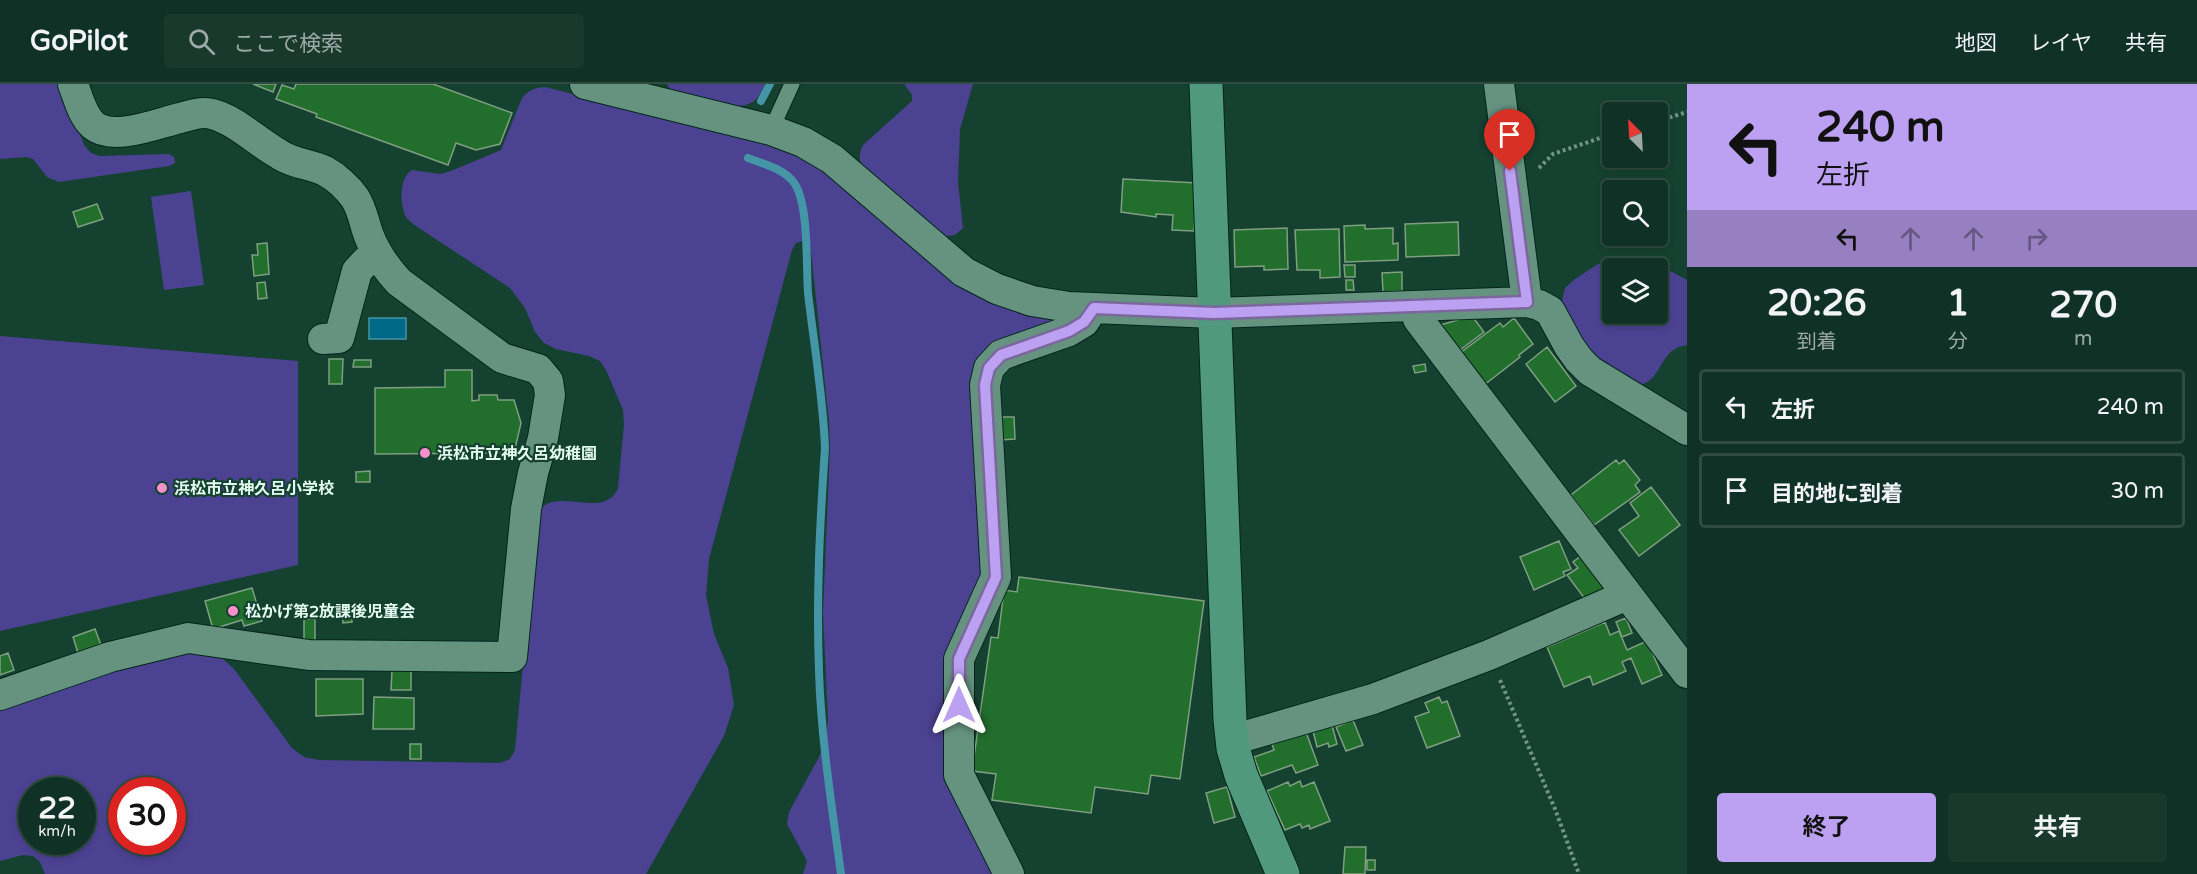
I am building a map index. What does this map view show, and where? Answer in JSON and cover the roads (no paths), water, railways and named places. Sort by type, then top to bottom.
[{"type":"street","points":[[0,695],[110,657],[188,638],[309,655],[512,657],[526,509],[550,395],[548,381],[538,369],[502,358],[399,282],[386,268],[376,251],[368,234],[364,215],[355,197],[325,171],[288,159],[228,121],[211,113],[192,115],[125,131],[108,132],[93,124],[83,110],[73,84]]},
{"type":"street","points":[[585,84],[771,130],[803,142],[832,159],[964,272],[997,290],[1032,301],[1069,307],[1214,313],[1527,302],[1539,304],[1550,311],[1569,346],[1590,371],[1687,430]]},
{"type":"street","points":[[1206,84],[1232,740],[1241,775],[1283,874]]},
{"type":"street","points":[[1499,84],[1527,302]]},
{"type":"street","points":[[323,339],[339,338],[357,271],[376,251]]},
{"type":"street","points":[[1418,306],[1418,319],[1687,673]]},
{"type":"street","points":[[1009,874],[959,775],[959,659],[996,577],[985,385],[989,368],[1001,355],[1069,331],[1084,322],[1094,308]]},
{"type":"street","points":[[1232,740],[1373,699],[1489,655],[1627,595]]},
{"type":"lane","points":[[771,130],[792,84]]},
{"type":"water","points":[[369,318],[406,318],[406,339],[369,339]]},
{"type":"waterway","points":[[761,101],[770,84]]},
{"type":"waterway","points":[[748,158],[774,168],[791,179],[799,194],[805,221],[808,293],[825,448],[818,587],[820,696],[827,773],[841,874]]},
{"type":"place","name":"浜松市立神久呂幼稚園","points":[[425,453]]},
{"type":"place","name":"浜松市立神久呂小学校","points":[[162,488]]},
{"type":"place","name":"松かげ第2放課後児童会","points":[[233,611]]}]
